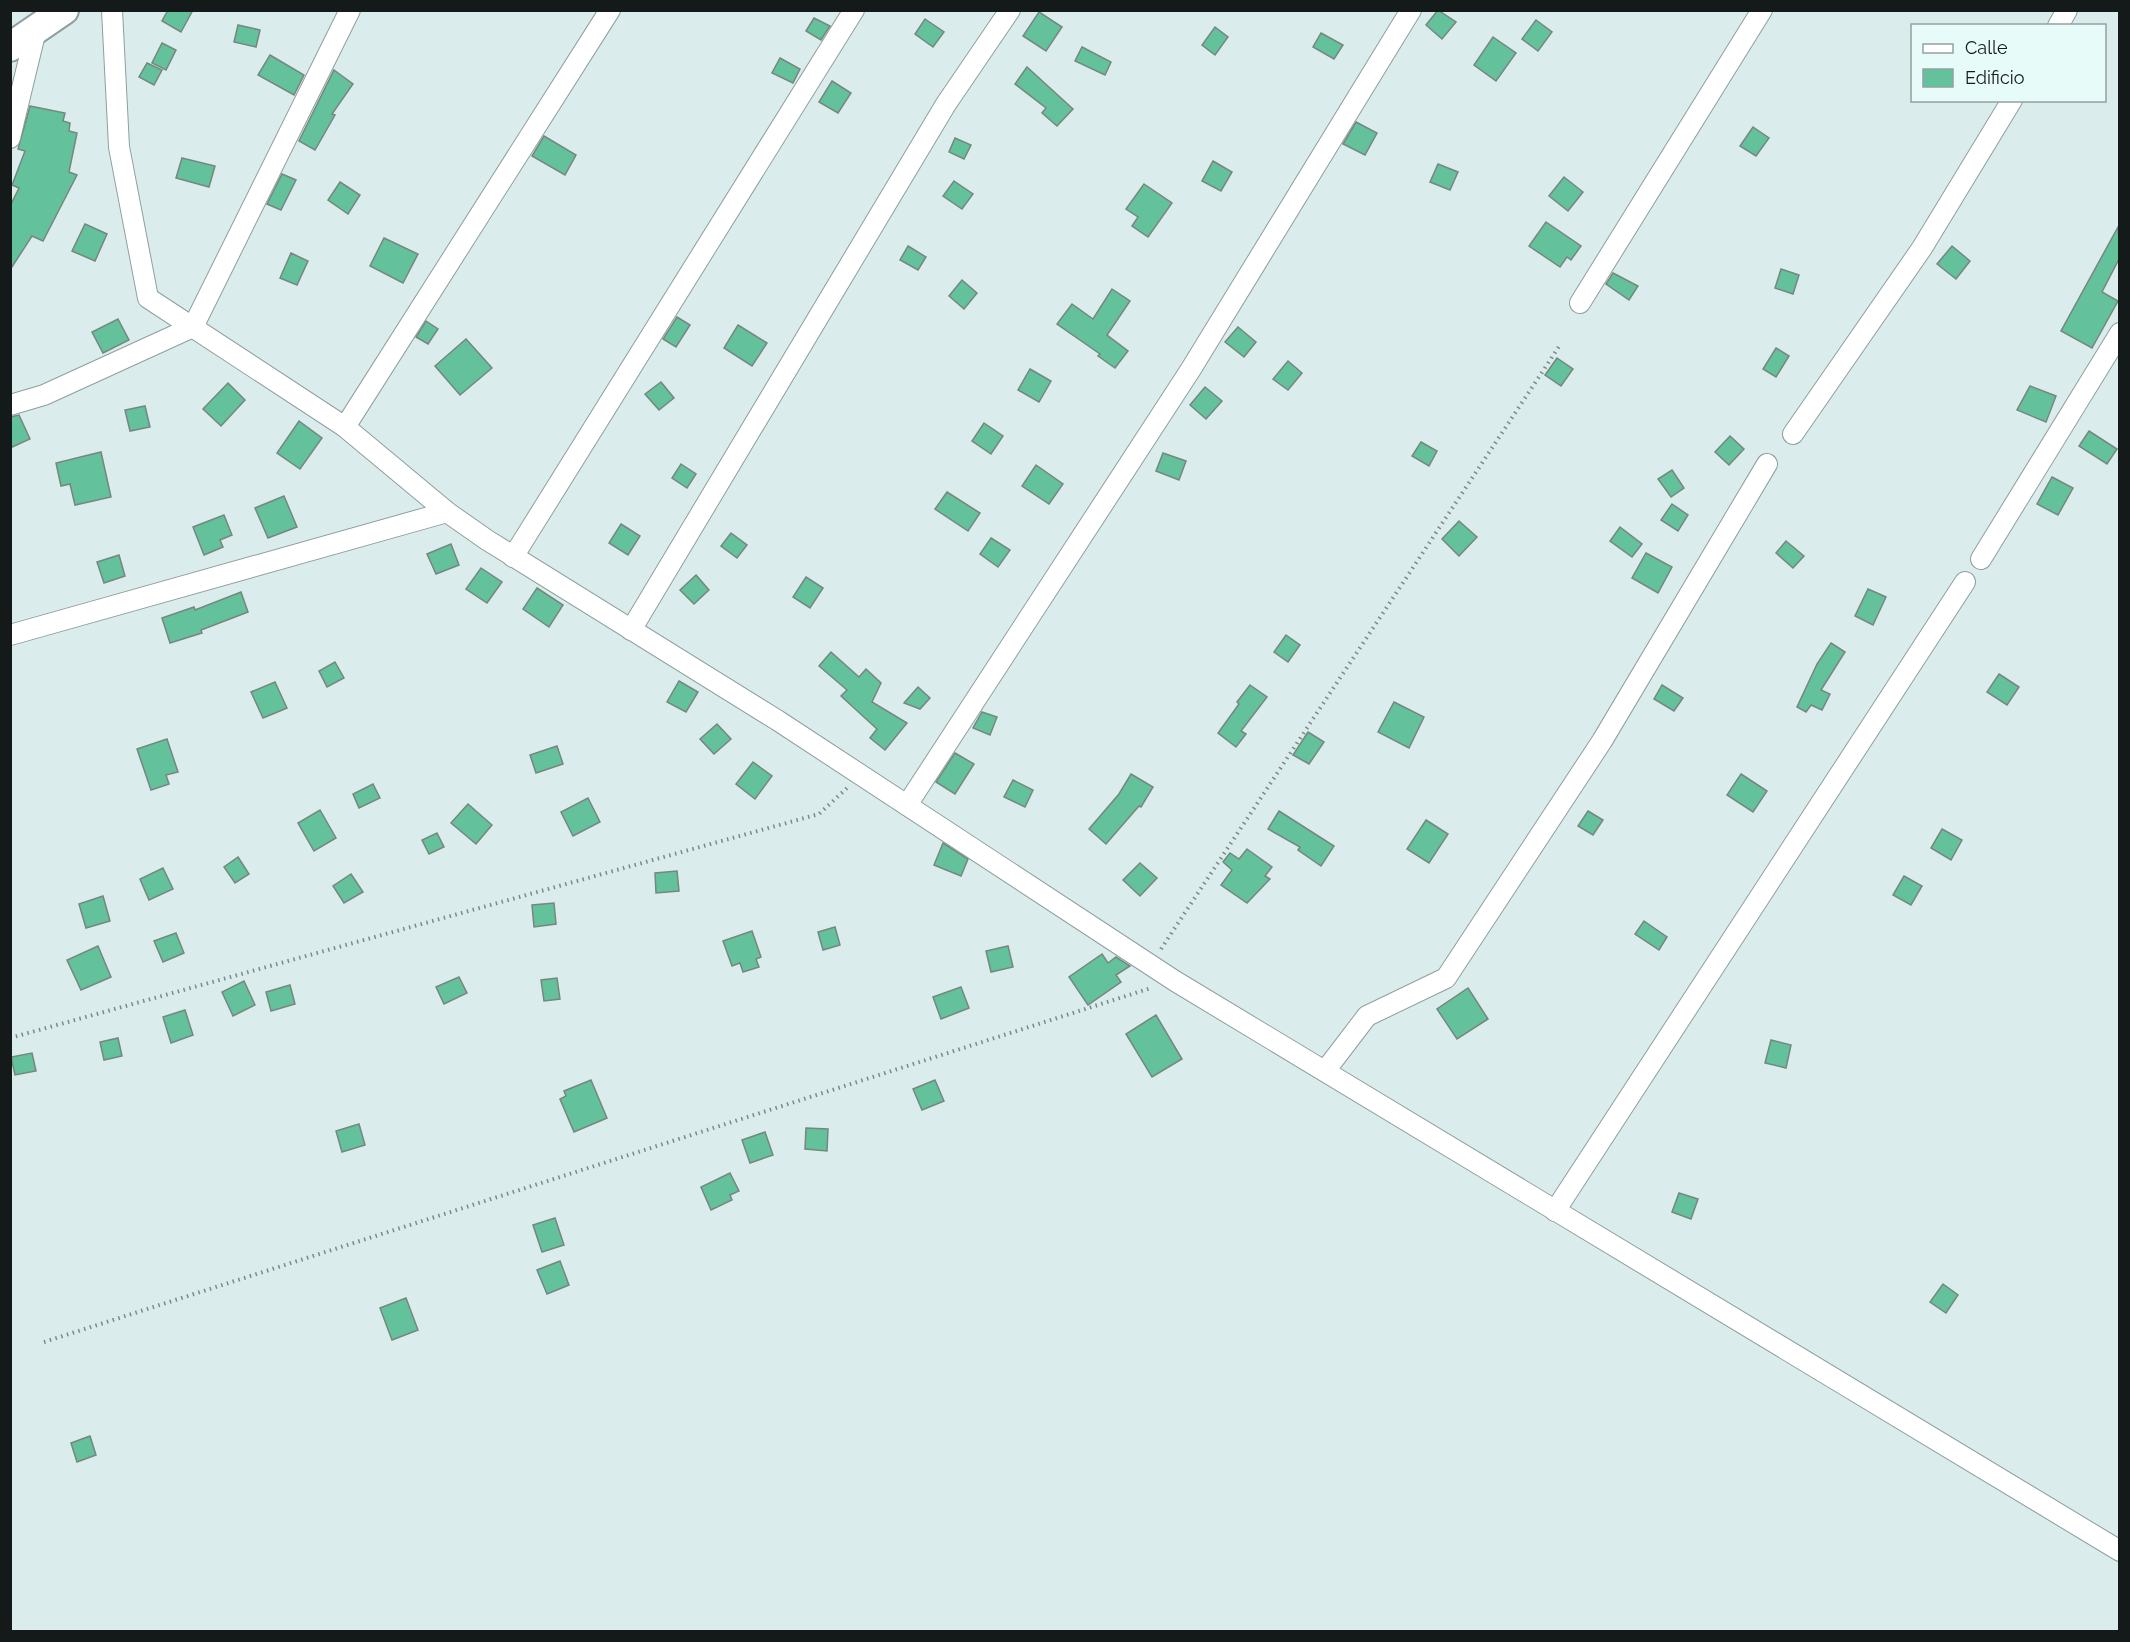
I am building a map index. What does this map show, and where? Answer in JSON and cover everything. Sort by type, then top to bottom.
[{"type":"street","points":[[10,47],[64,10]]},
{"type":"street","points":[[112,10],[119,147],[148,298],[345,427],[447,512],[513,557],[861,775],[1175,981],[2120,1551]]},
{"type":"street","points":[[10,405],[44,394],[193,327],[350,10]]},
{"type":"street","points":[[345,427],[610,10]]},
{"type":"street","points":[[513,557],[854,10]]},
{"type":"street","points":[[631,630],[946,104],[1010,10]]},
{"type":"street","points":[[907,805],[1191,369],[1412,10]]},
{"type":"street","points":[[1580,303],[1762,10]]},
{"type":"street","points":[[2059,24],[2067,10]]},
{"type":"street","points":[[10,138],[36,30]]},
{"type":"street","points":[[1793,434],[1922,248],[2011,102]]},
{"type":"street","points":[[1981,559],[2120,333]]},
{"type":"street","points":[[1325,1071],[1367,1016],[1446,978],[1602,741],[1767,464]]},
{"type":"street","points":[[10,635],[447,512]]},
{"type":"street","points":[[1555,1210],[1965,582]]},
{"type":"path","points":[[1151,965],[1560,345]]},
{"type":"path","points":[[10,1038],[819,814],[861,775]]},
{"type":"path","points":[[44,1342],[1175,981]]},
{"type":"building","points":[[168,10],[193,10],[181,32],[162,21]]},
{"type":"building","points":[[1438,10],[1456,22],[1442,39],[1426,25]]},
{"type":"building","points":[[1039,12],[1062,27],[1046,51],[1023,36]]},
{"type":"building","points":[[814,18],[830,26],[821,40],[806,31]]},
{"type":"building","points":[[925,19],[944,32],[933,47],[915,34]]},
{"type":"building","points":[[1536,20],[1552,32],[1538,51],[1522,39]]},
{"type":"building","points":[[238,25],[260,30],[256,47],[234,42]]},
{"type":"building","points":[[1215,27],[1228,37],[1215,55],[1202,45]]},
{"type":"building","points":[[1321,33],[1343,45],[1334,59],[1313,47]]},
{"type":"building","points":[[1493,37],[1516,53],[1496,81],[1474,65]]},
{"type":"building","points":[[162,43],[176,50],[166,70],[152,63]]},
{"type":"building","points":[[1082,47],[1111,62],[1105,75],[1075,61]]},
{"type":"building","points":[[270,55],[304,75],[294,95],[258,75]]},
{"type":"building","points":[[780,58],[800,69],[793,83],[772,73]]},
{"type":"building","points":[[147,63],[162,70],[154,85],[139,77]]},
{"type":"building","points":[[1027,67],[1073,109],[1057,126],[1042,113],[1046,108],[1015,84]]},
{"type":"building","points":[[334,70],[353,84],[332,114],[335,115],[315,150],[299,141]]},
{"type":"building","points":[[832,81],[851,93],[838,113],[819,102]]},
{"type":"building","points":[[30,106],[65,113],[63,121],[70,123],[69,131],[77,133],[69,172],[77,175],[43,241],[32,236],[10,270],[10,206],[19,188],[12,185],[25,151],[18,149]]},
{"type":"building","points":[[1356,122],[1377,133],[1365,155],[1343,144]]},
{"type":"building","points":[[1753,127],[1769,138],[1756,156],[1740,146]]},
{"type":"building","points":[[544,136],[576,155],[565,175],[532,156]]},
{"type":"building","points":[[955,138],[971,145],[964,159],[949,152]]},
{"type":"building","points":[[182,158],[215,166],[209,187],[176,178]]},
{"type":"building","points":[[1213,161],[1232,172],[1221,191],[1202,181]]},
{"type":"building","points":[[1438,164],[1458,172],[1450,190],[1430,182]]},
{"type":"building","points":[[282,174],[296,180],[281,210],[267,204]]},
{"type":"building","points":[[1564,177],[1583,192],[1568,211],[1549,196]]},
{"type":"building","points":[[954,181],[973,194],[962,209],[943,196]]},
{"type":"building","points":[[340,182],[360,195],[348,214],[328,200]]},
{"type":"building","points":[[1144,184],[1172,203],[1148,237],[1132,226],[1138,217],[1126,209]]},
{"type":"building","points":[[1546,222],[1581,246],[1571,260],[1567,257],[1560,267],[1529,246]]},
{"type":"building","points":[[85,224],[107,234],[95,261],[72,251]]},
{"type":"building","points":[[2118,227],[2120,257],[2102,292],[2118,301],[2092,348],[2061,331]]},
{"type":"building","points":[[384,238],[418,254],[403,283],[370,266]]},
{"type":"building","points":[[908,246],[926,257],[918,270],[900,260]]},
{"type":"building","points":[[1952,246],[1970,261],[1956,279],[1937,264]]},
{"type":"building","points":[[291,253],[308,261],[297,285],[280,278]]},
{"type":"building","points":[[1781,269],[1799,275],[1793,294],[1775,288]]},
{"type":"building","points":[[1613,273],[1638,286],[1629,300],[1606,284]]},
{"type":"building","points":[[962,280],[977,293],[964,309],[949,296]]},
{"type":"building","points":[[1112,289],[1130,301],[1107,335],[1128,351],[1115,368],[1098,356],[1100,354],[1057,324],[1072,304],[1093,319]]},
{"type":"building","points":[[677,317],[690,325],[676,347],[663,339]]},
{"type":"building","points":[[118,319],[129,340],[103,353],[92,332]]},
{"type":"building","points":[[426,321],[438,329],[428,344],[416,337]]},
{"type":"building","points":[[738,325],[767,343],[752,366],[724,348]]},
{"type":"building","points":[[1238,327],[1256,342],[1244,357],[1225,342]]},
{"type":"building","points":[[466,339],[492,368],[460,395],[435,366]]},
{"type":"building","points":[[1776,348],[1789,356],[1776,377],[1763,369]]},
{"type":"building","points":[[1557,358],[1573,369],[1561,386],[1545,375]]},
{"type":"building","points":[[1288,361],[1302,373],[1288,390],[1273,379]]},
{"type":"building","points":[[1030,369],[1051,381],[1039,402],[1018,390]]},
{"type":"building","points":[[661,382],[674,398],[659,410],[645,394]]},
{"type":"building","points":[[228,383],[245,400],[221,426],[203,409]]},
{"type":"building","points":[[2030,386],[2056,396],[2046,422],[2017,410]]},
{"type":"building","points":[[1205,387],[1222,401],[1206,419],[1190,405]]},
{"type":"building","points":[[145,406],[150,427],[130,431],[125,410]]},
{"type":"building","points":[[19,415],[30,439],[10,448],[10,417]]},
{"type":"building","points":[[299,421],[322,438],[300,469],[277,453]]},
{"type":"building","points":[[984,423],[1003,436],[991,454],[972,441]]},
{"type":"building","points":[[2089,431],[2117,449],[2107,464],[2079,446]]},
{"type":"building","points":[[1730,436],[1744,449],[1729,465],[1715,452]]},
{"type":"building","points":[[1421,442],[1437,451],[1429,466],[1412,456]]},
{"type":"building","points":[[101,452],[111,497],[75,505],[70,484],[61,486],[56,463]]},
{"type":"building","points":[[1163,453],[1186,461],[1179,480],[1156,471]]},
{"type":"building","points":[[681,464],[696,474],[687,488],[672,478]]},
{"type":"building","points":[[1036,465],[1063,484],[1049,504],[1022,486]]},
{"type":"building","points":[[1672,470],[1684,488],[1671,497],[1658,479]]},
{"type":"building","points":[[2052,477],[2073,488],[2058,515],[2037,504]]},
{"type":"building","points":[[947,492],[980,513],[968,531],[935,509]]},
{"type":"building","points":[[284,496],[297,527],[268,538],[255,508]]},
{"type":"building","points":[[1672,504],[1688,515],[1678,531],[1661,520]]},
{"type":"building","points":[[224,515],[232,535],[220,540],[223,547],[204,555],[193,527]]},
{"type":"building","points":[[1459,521],[1477,537],[1459,556],[1442,539]]},
{"type":"building","points":[[621,524],[640,536],[628,555],[609,543]]},
{"type":"building","points":[[1620,527],[1642,544],[1632,557],[1610,541]]},
{"type":"building","points":[[731,533],[747,545],[737,558],[721,546]]},
{"type":"building","points":[[991,538],[1010,550],[998,567],[980,554]]},
{"type":"building","points":[[1786,541],[1804,556],[1793,568],[1776,553]]},
{"type":"building","points":[[451,544],[459,565],[436,574],[427,554]]},
{"type":"building","points":[[1646,553],[1672,567],[1658,593],[1632,578]]},
{"type":"building","points":[[119,555],[125,576],[104,583],[97,562]]},
{"type":"building","points":[[481,568],[502,582],[487,603],[466,589]]},
{"type":"building","points":[[696,575],[709,590],[694,604],[680,590]]},
{"type":"building","points":[[806,577],[823,588],[810,608],[793,597]]},
{"type":"building","points":[[537,588],[563,605],[549,627],[523,609]]},
{"type":"building","points":[[1868,589],[1886,597],[1873,625],[1855,616]]},
{"type":"building","points":[[241,592],[248,612],[201,630],[202,633],[170,643],[162,618],[194,607],[195,610]]},
{"type":"building","points":[[1286,635],[1300,645],[1288,662],[1274,652]]},
{"type":"building","points":[[1831,643],[1845,652],[1821,690],[1830,694],[1822,710],[1811,705],[1806,712],[1797,707],[1817,664]]},
{"type":"building","points":[[831,652],[859,677],[866,669],[881,683],[872,702],[907,723],[885,750],[870,738],[877,729],[841,696],[847,690],[819,666]]},
{"type":"building","points":[[335,662],[344,678],[327,687],[319,671]]},
{"type":"building","points":[[1999,674],[2019,687],[2007,705],[1987,692]]},
{"type":"building","points":[[679,681],[698,692],[686,712],[667,702]]},
{"type":"building","points":[[275,682],[287,708],[263,718],[251,692]]},
{"type":"building","points":[[1250,685],[1267,697],[1241,731],[1246,734],[1236,747],[1218,733]]},
{"type":"building","points":[[1662,685],[1683,698],[1674,711],[1654,699]]},
{"type":"building","points":[[918,687],[930,698],[920,709],[904,703]]},
{"type":"building","points":[[1394,702],[1424,717],[1409,748],[1378,732]]},
{"type":"building","points":[[982,712],[997,717],[990,735],[973,728]]},
{"type":"building","points":[[717,724],[731,739],[714,754],[700,739]]},
{"type":"building","points":[[1308,732],[1324,742],[1309,764],[1293,755]]},
{"type":"building","points":[[167,739],[178,772],[166,775],[169,784],[151,790],[137,749]]},
{"type":"building","points":[[557,746],[563,764],[536,773],[530,755]]},
{"type":"building","points":[[955,753],[974,764],[955,794],[936,782]]},
{"type":"building","points":[[753,762],[772,776],[755,799],[736,784]]},
{"type":"building","points":[[1131,774],[1153,787],[1141,807],[1139,806],[1106,844],[1089,829],[1119,794]]},
{"type":"building","points":[[1741,774],[1767,791],[1753,812],[1727,795]]},
{"type":"building","points":[[1013,780],[1033,790],[1025,807],[1004,797]]},
{"type":"building","points":[[373,784],[380,798],[359,808],[353,794]]},
{"type":"building","points":[[588,798],[600,822],[573,836],[561,812]]},
{"type":"building","points":[[468,804],[492,825],[476,844],[451,823]]},
{"type":"building","points":[[320,810],[336,838],[314,851],[298,823]]},
{"type":"building","points":[[1279,811],[1334,846],[1321,866],[1298,850],[1300,847],[1268,829]]},
{"type":"building","points":[[1588,811],[1603,820],[1593,835],[1578,826]]},
{"type":"building","points":[[1426,820],[1448,834],[1429,863],[1407,849]]},
{"type":"building","points":[[1942,829],[1962,840],[1951,860],[1931,848]]},
{"type":"building","points":[[437,833],[444,847],[429,854],[422,840]]},
{"type":"building","points":[[943,843],[968,859],[961,876],[934,865]]},
{"type":"building","points":[[1247,849],[1272,867],[1265,876],[1270,879],[1247,903],[1221,885],[1232,870],[1223,862],[1230,853],[1239,859]]},
{"type":"building","points":[[238,857],[249,874],[235,883],[224,867]]},
{"type":"building","points":[[1140,863],[1157,878],[1140,896],[1123,880]]},
{"type":"building","points":[[163,868],[173,889],[149,900],[140,879]]},
{"type":"building","points":[[677,871],[679,891],[656,893],[655,873]]},
{"type":"building","points":[[351,874],[363,892],[344,903],[333,886]]},
{"type":"building","points":[[1904,876],[1922,886],[1911,905],[1893,895]]},
{"type":"building","points":[[103,896],[110,921],[86,928],[79,904]]},
{"type":"building","points":[[554,903],[556,924],[534,927],[532,905]]},
{"type":"building","points":[[1644,921],[1667,937],[1659,950],[1635,934]]},
{"type":"building","points":[[835,927],[840,945],[823,950],[818,932]]},
{"type":"building","points":[[752,931],[761,957],[756,959],[759,967],[743,972],[740,963],[732,966],[723,941]]},
{"type":"building","points":[[176,933],[184,953],[163,962],[154,941]]},
{"type":"building","points":[[98,946],[111,977],[81,990],[67,960]]},
{"type":"building","points":[[1008,946],[1013,967],[991,972],[986,951]]},
{"type":"building","points":[[1102,954],[1108,963],[1116,957],[1130,966],[1116,975],[1121,982],[1088,1005],[1069,977]]},
{"type":"building","points":[[459,977],[467,993],[444,1004],[436,987]]},
{"type":"building","points":[[557,978],[560,999],[544,1001],[541,980]]},
{"type":"building","points":[[244,981],[255,1005],[233,1016],[222,992]]},
{"type":"building","points":[[290,985],[295,1004],[271,1011],[266,992]]},
{"type":"building","points":[[961,987],[969,1008],[941,1019],[933,997]]},
{"type":"building","points":[[1468,988],[1488,1019],[1457,1039],[1437,1009]]},
{"type":"building","points":[[185,1010],[193,1035],[171,1043],[163,1017]]},
{"type":"building","points":[[1156,1015],[1182,1059],[1152,1077],[1126,1034]]},
{"type":"building","points":[[118,1038],[122,1056],[104,1060],[100,1042]]},
{"type":"building","points":[[1771,1040],[1791,1045],[1786,1068],[1765,1063]]},
{"type":"building","points":[[32,1053],[36,1071],[15,1075],[11,1057]]},
{"type":"building","points":[[591,1080],[607,1118],[574,1132],[560,1099],[566,1096],[564,1091]]},
{"type":"building","points":[[935,1080],[944,1101],[922,1110],[913,1089]]},
{"type":"building","points":[[359,1124],[365,1145],[342,1152],[336,1131]]},
{"type":"building","points":[[806,1128],[828,1129],[827,1151],[805,1149]]},
{"type":"building","points":[[765,1132],[773,1155],[750,1163],[742,1140]]},
{"type":"building","points":[[730,1173],[739,1191],[730,1195],[732,1200],[711,1210],[701,1187]]},
{"type":"building","points":[[1679,1193],[1698,1199],[1691,1219],[1672,1212]]},
{"type":"building","points":[[555,1218],[564,1245],[542,1252],[533,1225]]},
{"type":"building","points":[[560,1261],[569,1285],[547,1294],[537,1270]]},
{"type":"building","points":[[1943,1284],[1958,1295],[1946,1313],[1930,1302]]},
{"type":"building","points":[[406,1298],[418,1330],[392,1340],[380,1308]]},
{"type":"building","points":[[90,1436],[96,1455],[77,1462],[71,1443]]}]
